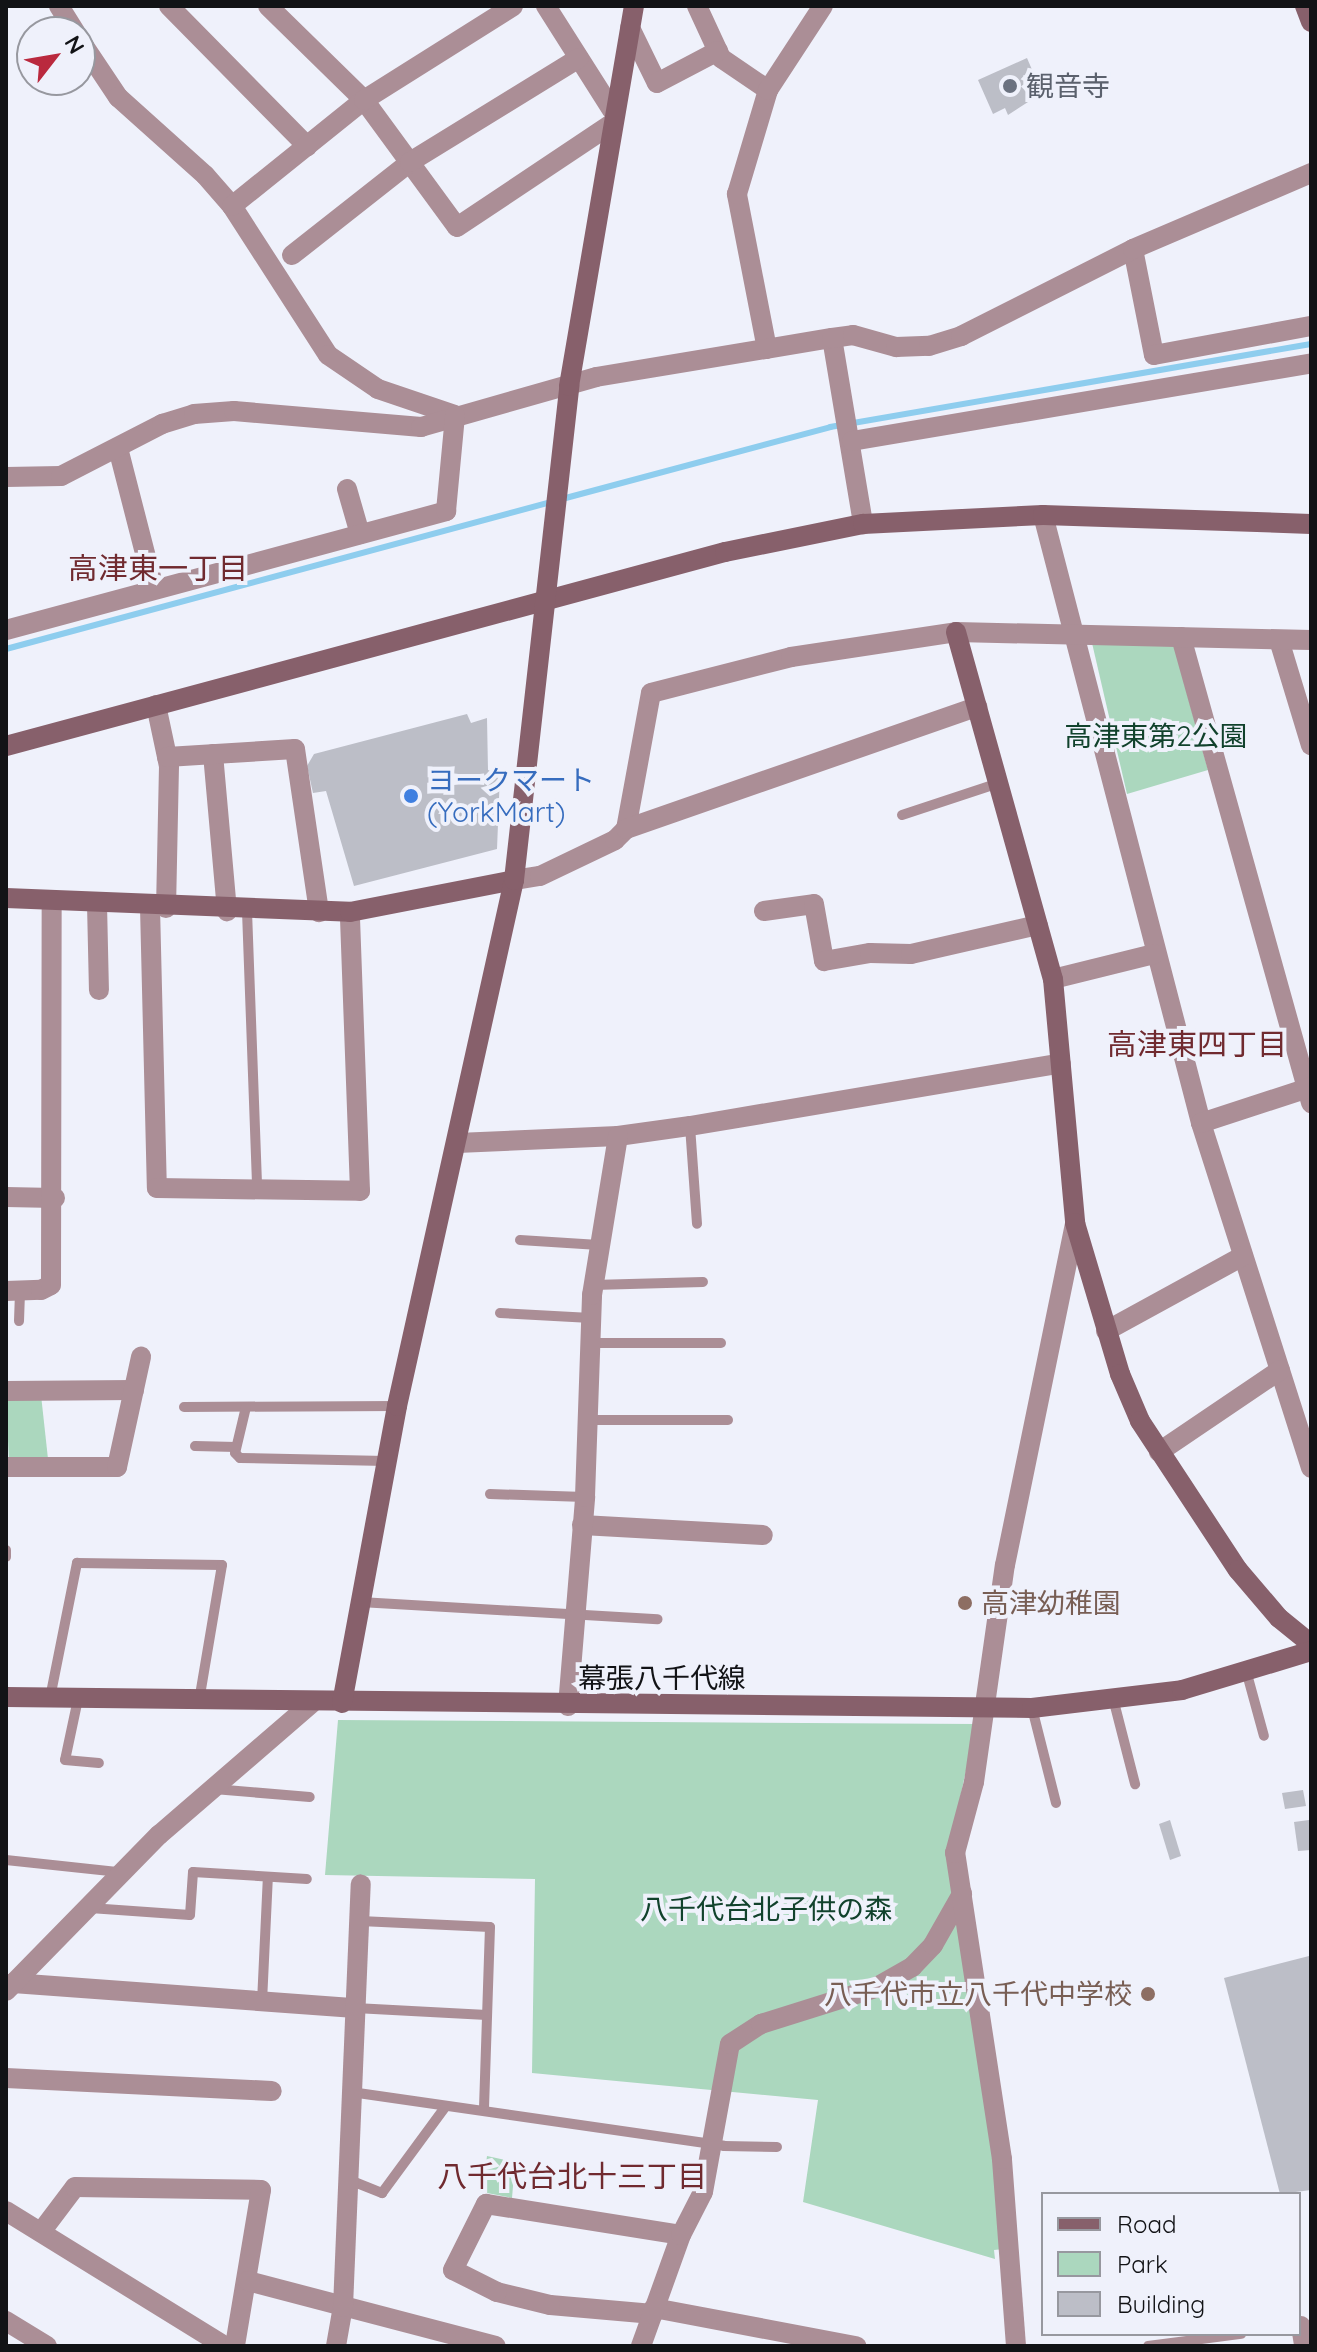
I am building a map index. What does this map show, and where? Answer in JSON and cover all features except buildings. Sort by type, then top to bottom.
[{"type":"street","points":[[169,6],[307,146]]},
{"type":"street","points":[[268,6],[364,100],[457,227],[611,117]]},
{"type":"street","points":[[232,206],[364,100],[513,6]]},
{"type":"street","points":[[546,6],[611,117]]},
{"type":"street","points":[[342,1703],[397,1406],[514,880],[548,600],[569,386],[611,117],[634,6]]},
{"type":"street","points":[[697,6],[718,51],[768,90]]},
{"type":"street","points":[[767,349],[736,210],[768,90],[823,6]]},
{"type":"street","points":[[1305,6],[1311,22]]},
{"type":"street","points":[[630,28],[657,83],[718,51]]},
{"type":"street","points":[[292,255],[410,162],[579,58]]},
{"type":"street","points":[[96,64],[118,97],[205,175],[232,206],[328,355],[378,389],[455,415]]},
{"type":"street","points":[[6,477],[61,476],[162,424],[214,411],[421,427],[455,415],[569,386],[832,338],[853,335],[896,347],[929,346],[961,336],[1133,249],[1311,173]]},
{"type":"street","points":[[1133,249],[1154,355],[1311,326]]},
{"type":"street","points":[[832,338],[850,430],[863,524]]},
{"type":"street","points":[[850,430],[1311,363]]},
{"type":"street","points":[[6,630],[446,511],[455,415]]},
{"type":"street","points":[[118,448],[154,588]]},
{"type":"street","points":[[347,489],[360,534]]},
{"type":"street","points":[[1043,515],[1154,954],[1201,1123],[1311,1468]]},
{"type":"street","points":[[6,746],[725,552],[863,524],[1043,515],[1311,524]]},
{"type":"street","points":[[956,632],[1053,979],[1075,1223],[1106,1331],[1140,1421],[1159,1452],[1238,1570],[1279,1618],[1311,1644]]},
{"type":"street","points":[[626,829],[651,693],[791,657],[956,632],[1311,640]]},
{"type":"street","points":[[1181,637],[1309,1093],[1201,1123]]},
{"type":"street","points":[[1279,640],[1311,745]]},
{"type":"street","points":[[156,705],[167,757],[158,908],[157,1188],[360,1191],[350,912]]},
{"type":"street","points":[[6,898],[158,908],[350,912],[540,876],[615,840],[626,829],[977,707]]},
{"type":"street","points":[[167,757],[295,749],[319,912]]},
{"type":"street","points":[[213,754],[237,911]]},
{"type":"street","points":[[13,1291],[51,1285],[55,1198],[52,901]]},
{"type":"street","points":[[97,904],[99,990]]},
{"type":"street","points":[[764,911],[814,904],[824,961],[870,953],[911,954],[1038,925]]},
{"type":"street","points":[[1053,979],[1154,954]]},
{"type":"street","points":[[457,1143],[618,1136],[1061,1063]]},
{"type":"street","points":[[568,1706],[585,1497],[593,1285],[618,1136]]},
{"type":"street","points":[[6,1197],[55,1198]]},
{"type":"street","points":[[1016,2346],[1002,2159],[955,1853],[974,1782],[1005,1565],[1075,1223]]},
{"type":"street","points":[[1106,1331],[1243,1256]]},
{"type":"street","points":[[6,1467],[117,1467],[141,1357]]},
{"type":"street","points":[[1159,1452],[1280,1370]]},
{"type":"street","points":[[6,1391],[134,1390]]},
{"type":"street","points":[[582,1525],[763,1535]]},
{"type":"street","name":"幕張八千代線","points":[[6,1697],[568,1706],[1032,1708],[1114,1702],[1247,1674],[1311,1651]]},
{"type":"street","points":[[11,1980],[214,1789],[312,1703]]},
{"type":"street","points":[[336,2346],[343,2307],[345,2178],[361,1884]]},
{"type":"street","points":[[641,2346],[681,2235],[703,2192],[713,2142],[720,2077],[730,2044],[761,2024],[875,1988],[912,1967],[933,1945],[962,1894]]},
{"type":"street","points":[[11,1980],[355,2008]]},
{"type":"street","points":[[6,2078],[272,2091]]},
{"type":"street","points":[[41,2232],[75,2187],[261,2190],[235,2346]]},
{"type":"street","points":[[681,2235],[486,2204],[453,2270],[497,2292],[550,2305],[653,2311],[801,2340],[856,2346]]},
{"type":"street","points":[[6,2211],[225,2346]]},
{"type":"street","points":[[248,2281],[496,2346]]},
{"type":"street","points":[[6,2321],[47,2346]]},
{"type":"lane","points":[[902,815],[999,783]]},
{"type":"lane","points":[[237,911],[257,1189]]},
{"type":"lane","points":[[690,1126],[697,1224]]},
{"type":"lane","points":[[520,1240],[599,1245]]},
{"type":"lane","points":[[593,1285],[703,1282]]},
{"type":"lane","points":[[13,1291],[19,1321]]},
{"type":"lane","points":[[500,1313],[591,1318]]},
{"type":"lane","points":[[590,1343],[721,1343]]},
{"type":"lane","points":[[184,1407],[397,1406]]},
{"type":"lane","points":[[246,1407],[236,1447],[240,1458],[386,1461]]},
{"type":"lane","points":[[587,1420],[728,1420]]},
{"type":"lane","points":[[195,1446],[236,1447]]},
{"type":"lane","points":[[490,1494],[585,1497]]},
{"type":"lane","points":[[6,1550],[6,1557]]},
{"type":"lane","points":[[50,1698],[77,1563],[222,1565],[199,1701]]},
{"type":"lane","points":[[359,1602],[658,1619]]},
{"type":"lane","points":[[1247,1674],[1264,1736]]},
{"type":"lane","points":[[78,1699],[65,1760],[99,1763]]},
{"type":"lane","points":[[1114,1702],[1135,1784]]},
{"type":"lane","points":[[1032,1708],[1056,1803]]},
{"type":"lane","points":[[214,1789],[310,1797]]},
{"type":"lane","points":[[6,1860],[123,1873]]},
{"type":"lane","points":[[90,1908],[190,1915],[193,1872],[307,1879]]},
{"type":"lane","points":[[262,2002],[268,1877]]},
{"type":"lane","points":[[360,1921],[490,1927],[484,2109]]},
{"type":"lane","points":[[355,2008],[487,2015]]},
{"type":"lane","points":[[349,2092],[713,2142],[777,2147]]},
{"type":"lane","points":[[345,2178],[382,2193],[446,2106]]},
{"type":"lane","points":[[1148,2346],[1226,2336]]},
{"type":"green space","name":"高津東第2公園","points":[[1092,643],[1174,646],[1208,770],[1127,794]]},
{"type":"green space","points":[[41,1395],[48,1459],[9,1462],[6,1397]]},
{"type":"green space","name":"八千代台北子供の森","points":[[338,1720],[976,1724],[948,1854],[995,2159],[1004,2249],[994,2250],[995,2259],[803,2202],[818,2100],[532,2073],[535,1879],[325,1875]]},
{"type":"green space","points":[[487,2156],[515,2162],[512,2198],[482,2192]]},
{"type":"waterway","points":[[562,499],[830,427],[1311,344]]},
{"type":"waterway","points":[[6,649],[551,502]]},
{"type":"place","name":"観音寺","points":[[1010,86]]},
{"type":"place","name":"ヨークマート (YorkMart)","points":[[411,796]]},
{"type":"place","name":"高津幼稚園","points":[[965,1603]]},
{"type":"place","name":"八千代市立八千代中学校","points":[[1148,1994]]},
{"type":"district","name":"高津東一丁目","points":[[158,568]]},
{"type":"district","name":"高津東四丁目","points":[[1197,1044]]},
{"type":"district","name":"八千代台北十三丁目","points":[[572,2176]]}]
